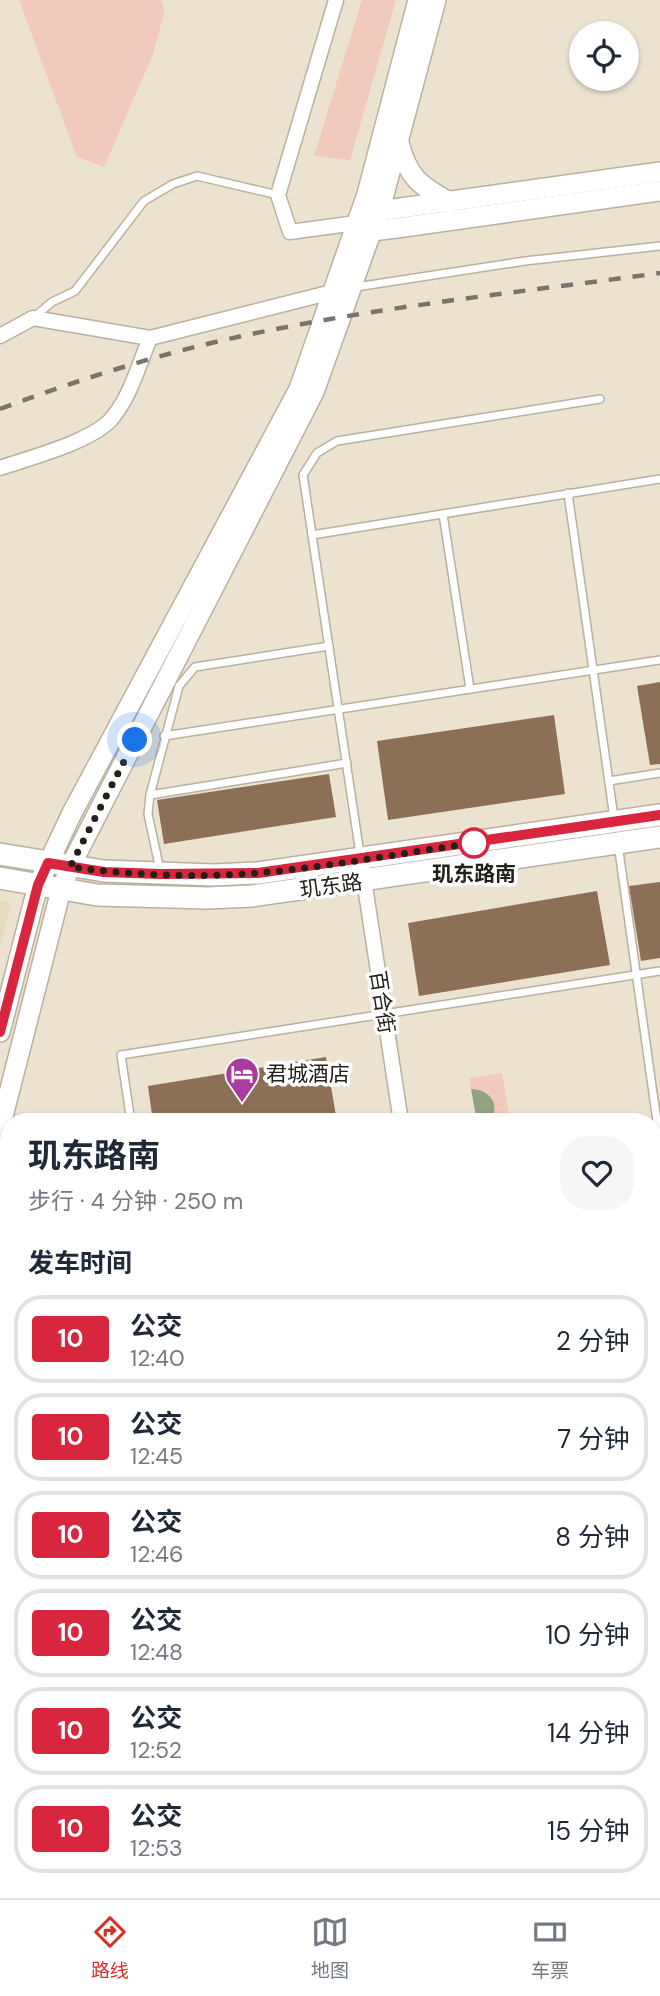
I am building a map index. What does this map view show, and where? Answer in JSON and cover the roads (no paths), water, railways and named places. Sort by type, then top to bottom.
[{"type":"main road","name":"玑东路","points":[[0,878],[97,895],[207,898],[252,896],[364,881],[616,832],[660,816]]},
{"type":"main road","name":"玑东路","points":[[0,854],[104,872],[258,873],[616,832],[660,836]]},
{"type":"street","points":[[336,0],[278,195],[290,232],[364,227],[660,191]]},
{"type":"street","points":[[4,1113],[61,890],[70,867],[314,392],[342,290],[364,227],[367,194],[418,0]]},
{"type":"street","points":[[364,227],[379,211],[436,0]]},
{"type":"street","points":[[399,142],[404,162],[413,179],[449,202]]},
{"type":"street","points":[[379,211],[660,172]]},
{"type":"street","points":[[0,336],[33,318],[150,338],[342,290]]},
{"type":"street","points":[[0,1032],[38,885],[48,863],[72,813],[299,389],[342,290]]},
{"type":"street","points":[[0,468],[100,430],[113,418],[125,398],[150,338]]},
{"type":"street","name":"百合街","points":[[361,860],[400,1113]]},
{"type":"lane","points":[[33,318],[52,302],[75,291],[144,201],[173,184],[197,176],[278,195]]},
{"type":"lane","points":[[342,290],[525,261],[660,246]]},
{"type":"lane","points":[[361,860],[303,475],[317,453],[337,441],[600,399]]},
{"type":"lane","points":[[312,535],[660,479]]},
{"type":"lane","points":[[568,493],[656,1113]]},
{"type":"lane","points":[[443,514],[470,689]]},
{"type":"lane","points":[[161,874],[148,814],[164,736],[179,686],[195,667],[329,646]]},
{"type":"lane","points":[[164,736],[660,660]]},
{"type":"lane","points":[[150,795],[347,763]]},
{"type":"lane","points":[[609,780],[660,773]]},
{"type":"lane","points":[[130,1113],[121,1055],[660,971]]},
{"type":"railway","points":[[0,409],[126,366],[259,332],[430,303],[660,273]]},
{"type":"place","name":"玑东路南","points":[[474,843]]},
{"type":"place","name":"君城酒店","points":[[242,1104]]}]
